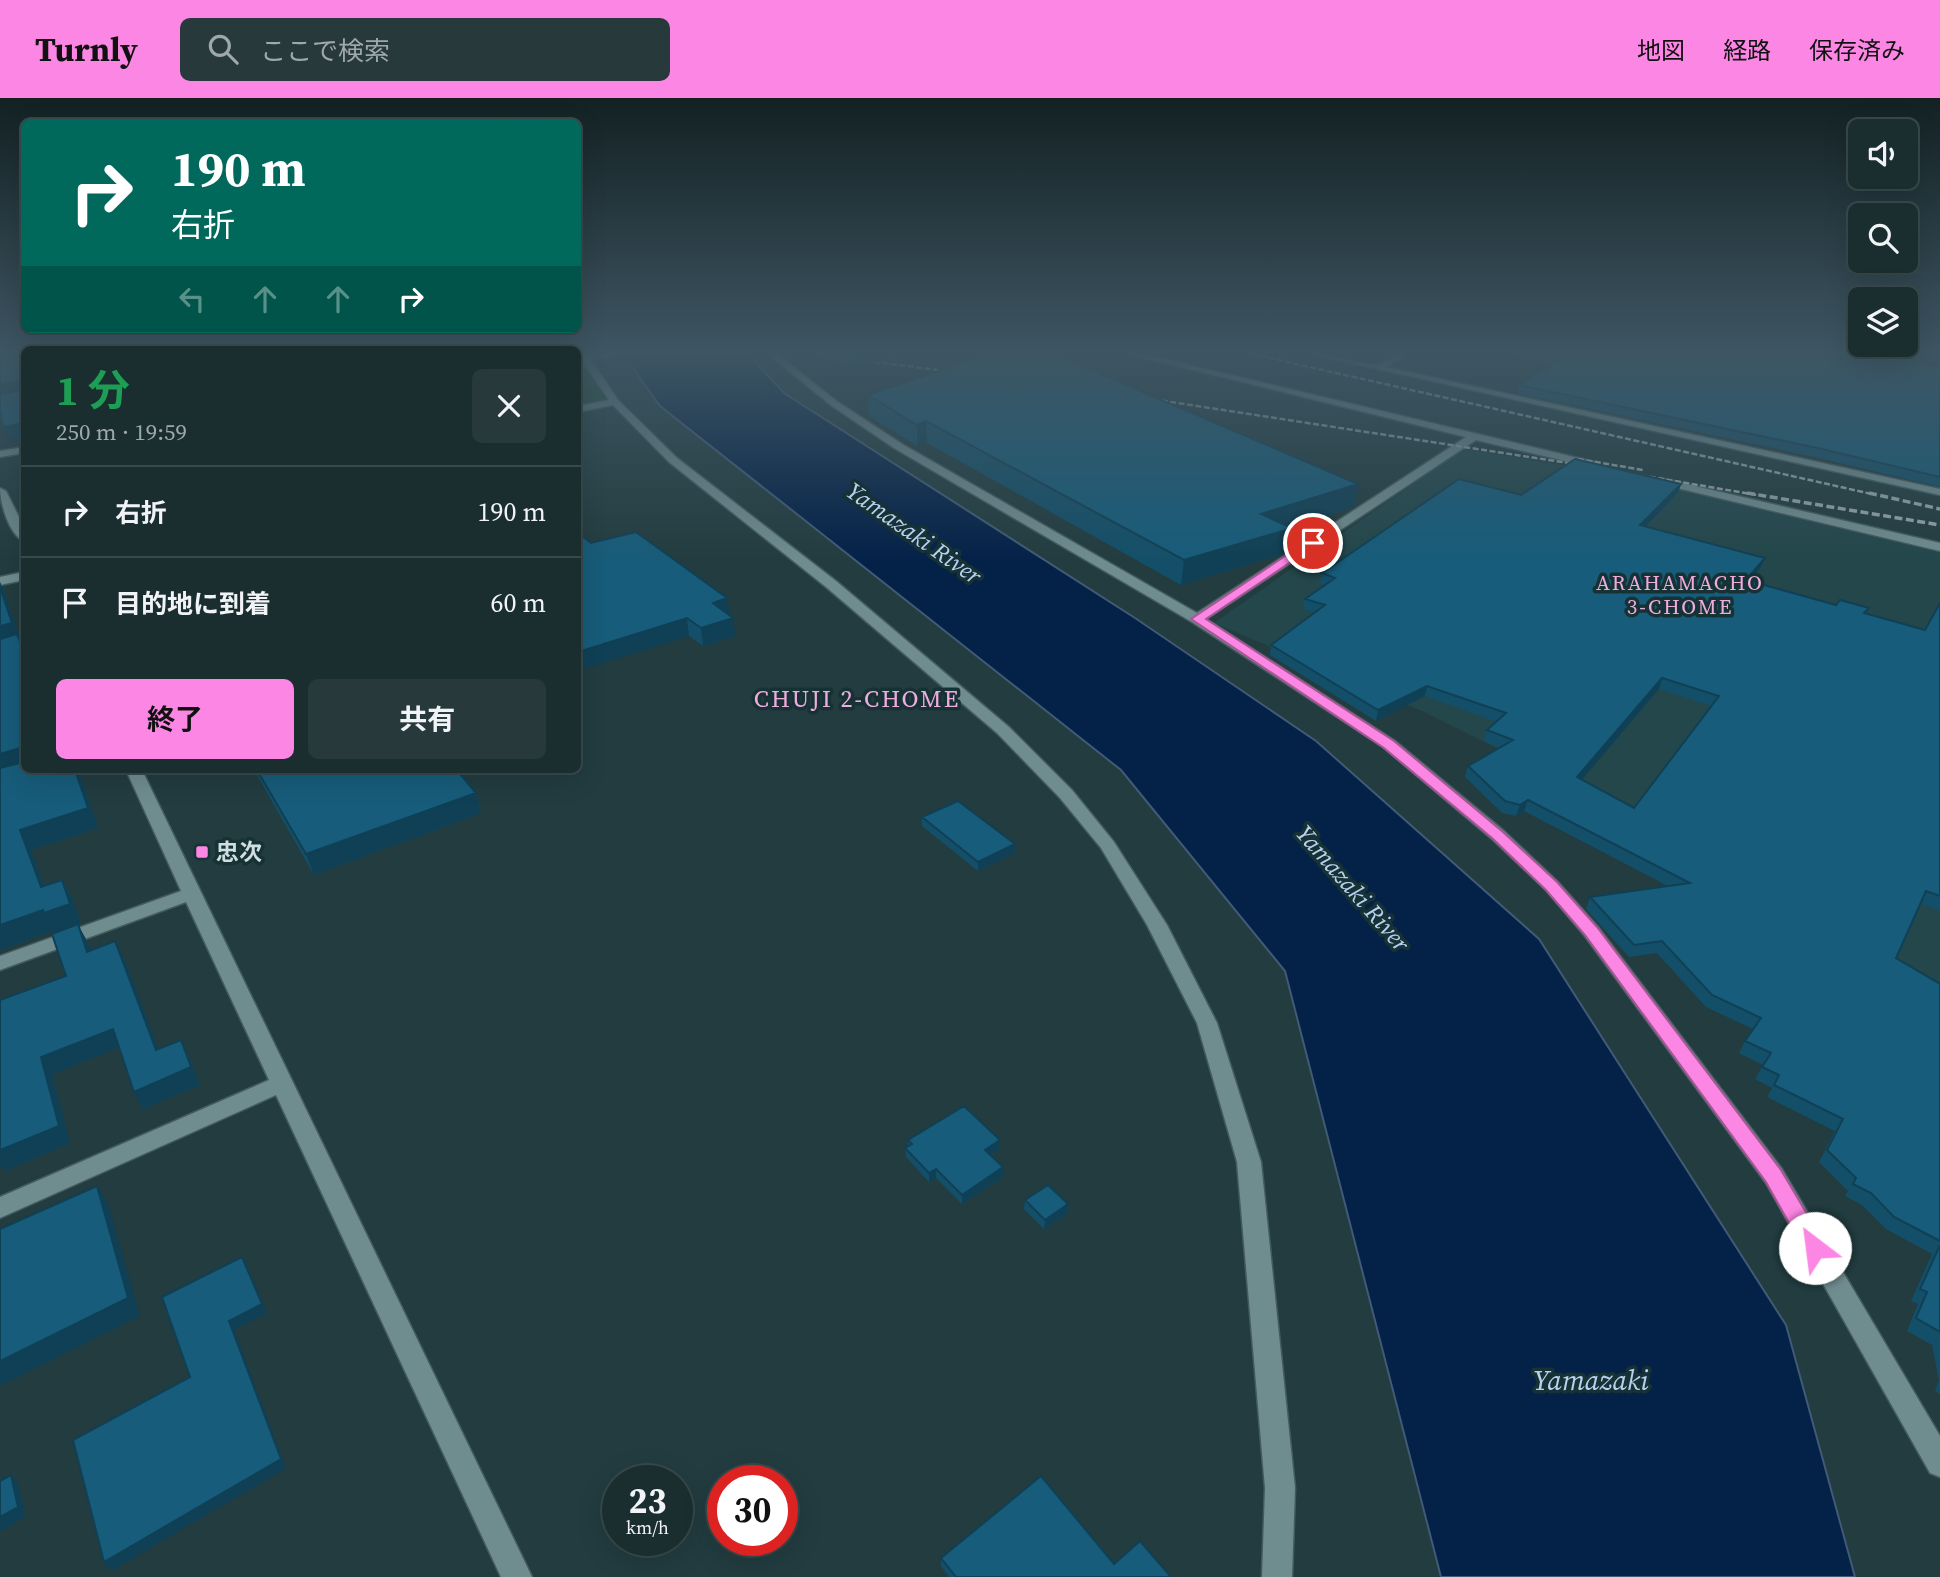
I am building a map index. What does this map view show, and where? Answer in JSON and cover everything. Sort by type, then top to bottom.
[{"type":"street","points":[[636,423],[673,460],[831,584],[1003,730],[1066,794],[1108,846],[1157,925],[1208,1023],[1249,1162],[1280,1488],[1277,1577]]},
{"type":"street","points":[[864,423],[898,446],[1197,619],[1389,744],[1498,835],[1552,886],[1591,931],[1774,1176],[1940,1463]]},
{"type":"street","points":[[1421,423],[1608,468]]},
{"type":"street","points":[[1627,423],[1940,492]]},
{"type":"street","points":[[1197,619],[1475,436]]},
{"type":"street","points":[[0,454],[21,450]]},
{"type":"street","points":[[1648,478],[1940,547]]},
{"type":"street","points":[[0,491],[5,512],[21,533]]},
{"type":"street","points":[[0,581],[21,577]]},
{"type":"street","points":[[135,773],[517,1577]]},
{"type":"street","points":[[0,963],[191,894]]},
{"type":"street","points":[[0,1208],[283,1083]]},
{"type":"shaded area","points":[[1463,449],[1605,472],[1940,553],[1940,997],[1609,804],[1424,712],[1214,623]]},
{"type":"water","name":"Yamazaki","points":[[682,423],[831,423],[1135,618],[1316,741],[1539,939],[1786,1325],[1855,1577],[1441,1577],[1285,971],[1121,770]]},
{"type":"building","points":[[2,423],[21,423],[21,454],[19,424],[3,427]]},
{"type":"building","points":[[930,423],[1215,423],[1358,484],[1261,514],[1290,527],[1286,530],[1184,560]]},
{"type":"building","points":[[1699,423],[1940,423],[1940,477],[1822,449]]},
{"type":"building","points":[[1575,459],[1681,484],[1640,525],[1765,558],[1746,580],[1836,605],[1840,600],[1869,608],[1864,613],[1925,630],[1940,603],[1940,896],[1926,891],[1896,958],[1940,984],[1940,1241],[1894,1217],[1871,1193],[1853,1184],[1856,1178],[1827,1150],[1843,1119],[1774,1085],[1779,1075],[1762,1067],[1771,1053],[1745,1041],[1761,1018],[1712,995],[1662,941],[1634,945],[1590,897],[1690,883],[1528,800],[1520,805],[1505,801],[1468,766],[1513,740],[1487,730],[1506,713],[1427,686],[1378,710],[1271,645],[1325,605],[1305,599],[1335,578],[1322,573],[1459,479],[1521,495]],"holes":[[[1662,678],[1719,696],[1634,808],[1577,777]]]},
{"type":"building","points":[[636,532],[727,598],[713,603],[733,618],[701,628],[687,618],[581,651],[581,535],[591,543]]},
{"type":"building","points":[[0,587],[12,623],[0,626]]},
{"type":"building","points":[[17,634],[21,645],[21,748],[0,754],[0,639]]},
{"type":"building","points":[[21,763],[21,773],[76,773],[88,808],[20,830],[41,887],[62,880],[70,904],[0,925],[0,768]]},
{"type":"building","points":[[259,773],[459,773],[476,793],[306,854]]},
{"type":"building","points":[[958,801],[1015,844],[978,862],[922,817]]},
{"type":"building","points":[[78,924],[87,952],[115,941],[156,1050],[181,1040],[191,1067],[134,1092],[113,1029],[41,1057],[59,1126],[0,1150],[0,1000],[66,976],[52,934]]},
{"type":"building","points":[[964,1106],[1000,1140],[985,1150],[1003,1167],[962,1195],[936,1169],[929,1173],[905,1148],[912,1144],[908,1140]]},
{"type":"building","points":[[1048,1185],[1068,1204],[1045,1220],[1025,1200]]},
{"type":"building","points":[[97,1186],[128,1298],[0,1361],[0,1229]]},
{"type":"building","points":[[1940,1245],[1940,1332],[1916,1318],[1927,1292],[1920,1289]]},
{"type":"building","points":[[242,1257],[262,1304],[229,1321],[281,1459],[104,1562],[73,1440],[190,1377],[162,1297]]},
{"type":"building","points":[[11,1475],[18,1507],[0,1517],[0,1481]]},
{"type":"building","points":[[1041,1476],[1114,1564],[1140,1541],[1171,1577],[956,1577],[941,1558]]},
{"type":"railway","points":[[1308,423],[1588,466]]},
{"type":"railway","points":[[1557,423],[1876,495]]},
{"type":"railway","points":[[1578,459],[1643,470]]},
{"type":"railway","points":[[1633,474],[1757,495]]},
{"type":"railway","points":[[1747,493],[1940,525]]},
{"type":"railway","points":[[1869,493],[1940,509]]},
{"type":"place","name":"忠次","points":[[202,852]]},
{"type":"district","name":"ARAHAMACHO 3-CHOME","points":[[1680,594]]},
{"type":"district","name":"CHUJI 2-CHOME","points":[[857,698]]},
{"type":"route","points":[[1313,543],[1197,619],[1389,744],[1498,835],[1552,886],[1591,931],[1774,1176],[1815,1248]]},
{"type":"water label","name":"Yamazaki River","points":[[914,533]]},
{"type":"water label","name":"Yamazaki River","points":[[1353,888]]}]
